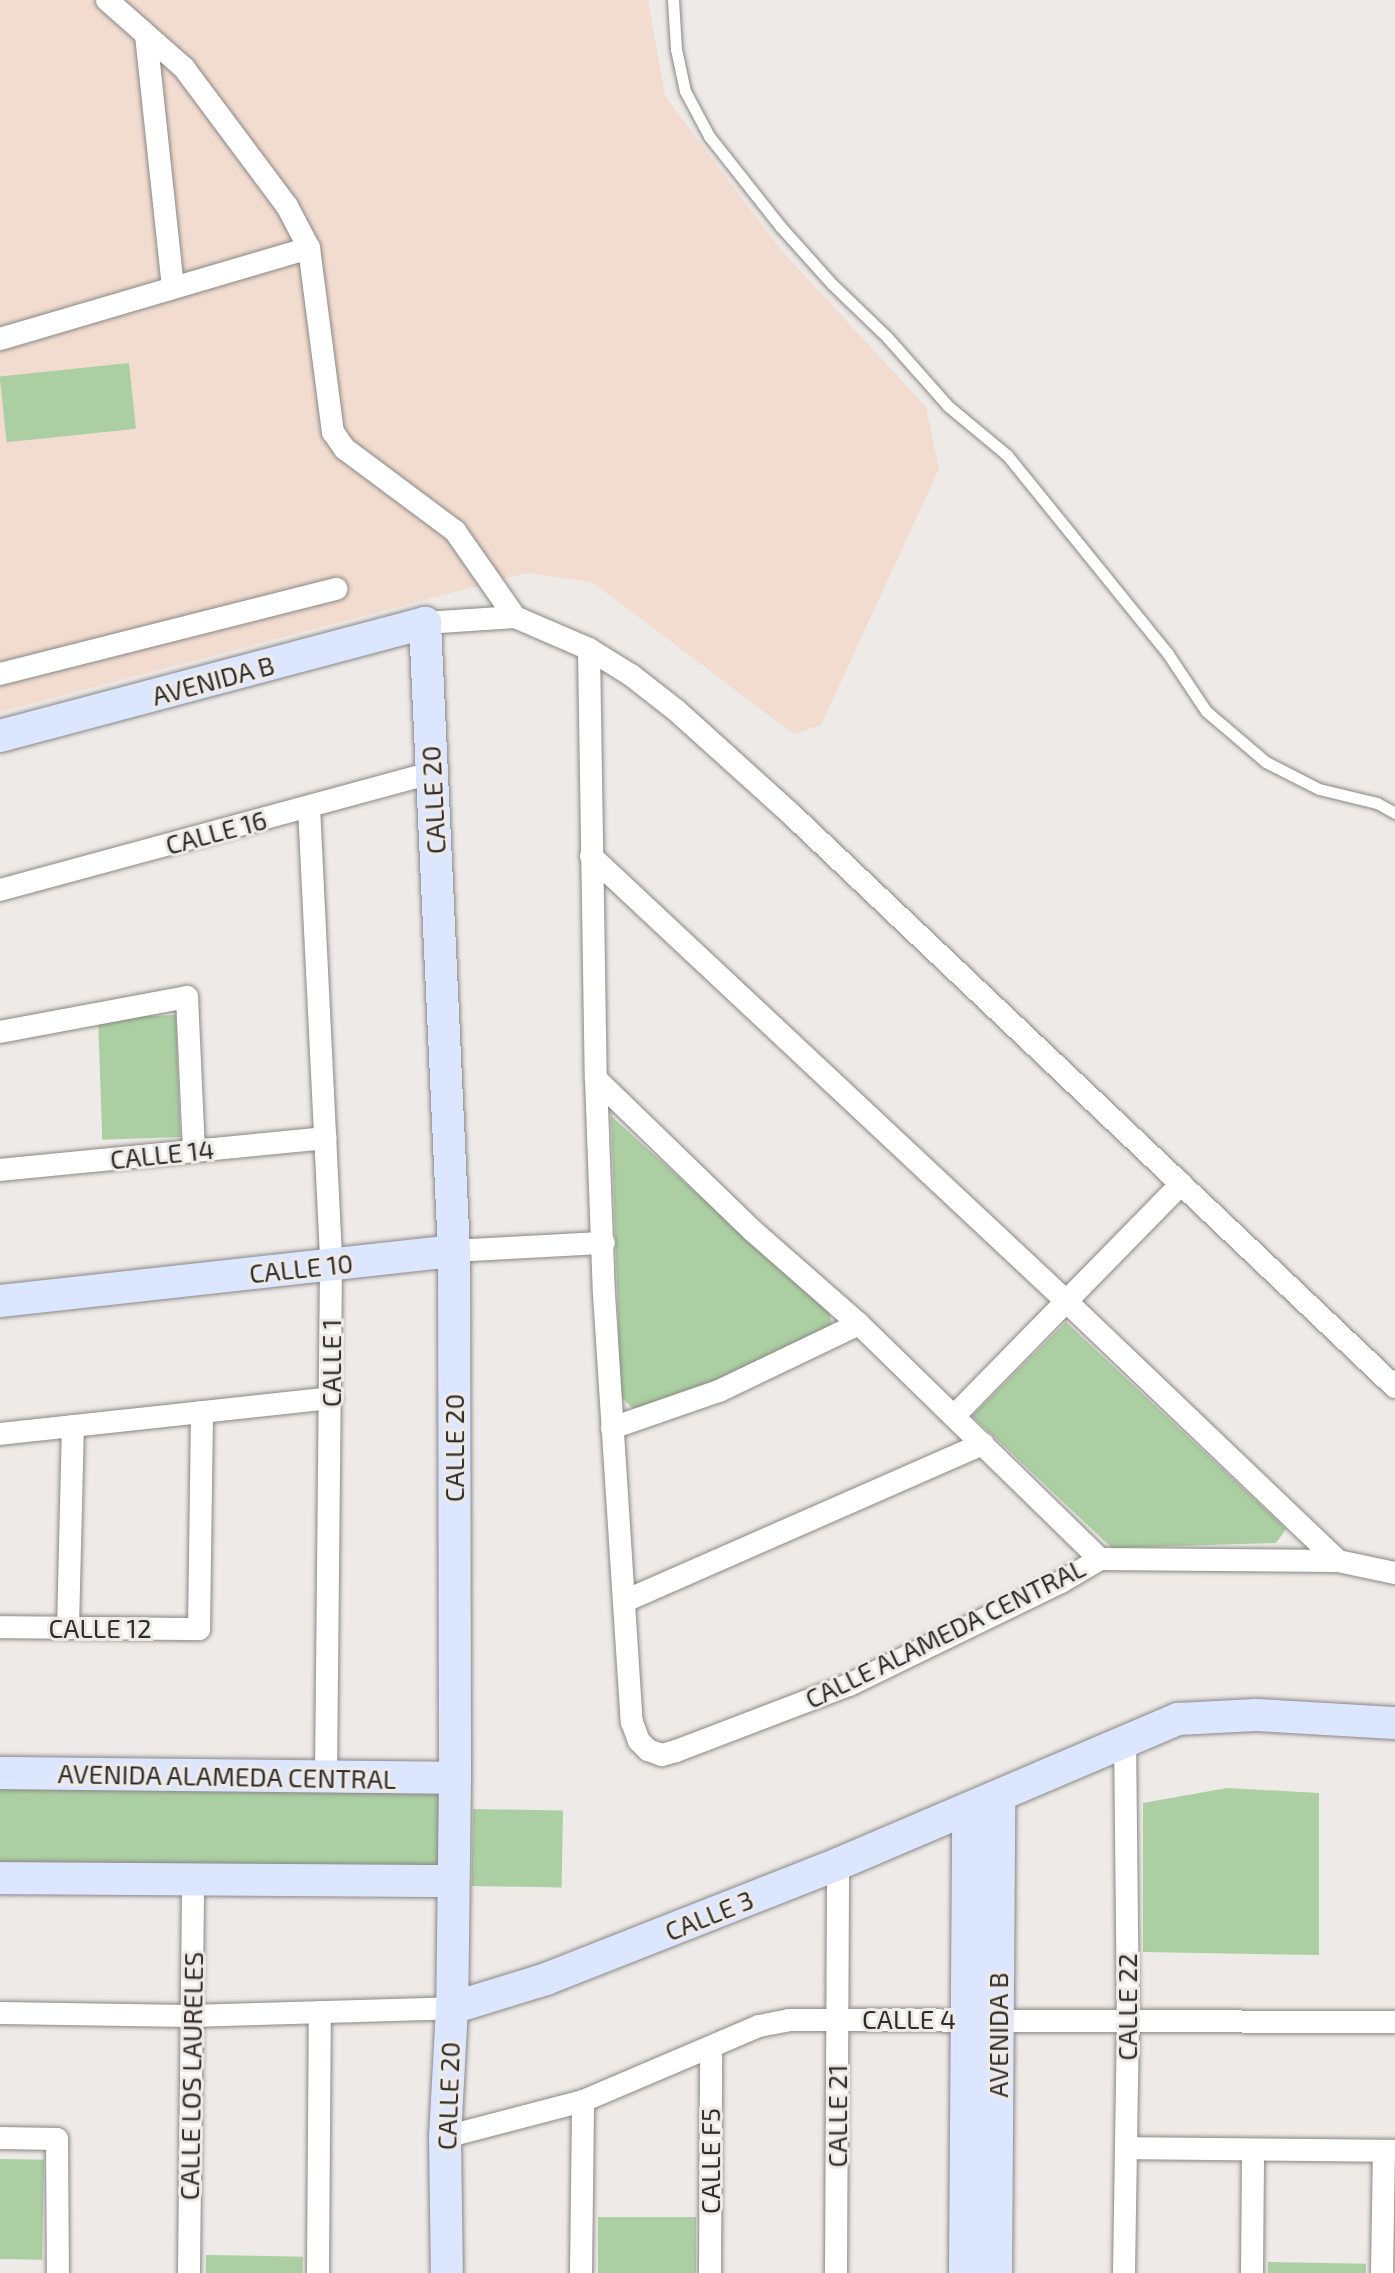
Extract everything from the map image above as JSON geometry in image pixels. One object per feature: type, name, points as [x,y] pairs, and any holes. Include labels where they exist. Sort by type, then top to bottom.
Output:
[{"type":"street","points":[[107,0],[184,68],[287,206],[309,248],[333,432],[345,449],[461,539],[515,617]]},
{"type":"street","points":[[146,35],[173,288]]},
{"type":"street","points":[[0,339],[309,248]]},
{"type":"street","points":[[0,674],[336,589]]},
{"type":"street","points":[[425,623],[515,617],[589,649],[631,675],[700,732],[1395,1387]]},
{"type":"street","name":"AVENIDA B","points":[[0,736],[425,623]]},
{"type":"street","name":"CALLE 20","points":[[425,623],[454,1251],[455,1778],[452,2008],[445,2137],[447,2273]]},
{"type":"street","points":[[589,649],[596,1079],[612,1428],[625,1601],[983,1444]]},
{"type":"street","name":"CALLE 16","points":[[0,890],[431,773]]},
{"type":"street","name":"CALLE 1","points":[[309,807],[331,1265],[326,1776]]},
{"type":"street","points":[[591,856],[1338,1561]]},
{"type":"street","points":[[0,1032],[187,997],[194,1151]]},
{"type":"street","points":[[596,1079],[753,1231],[859,1324],[1100,1559]]},
{"type":"street","name":"CALLE 14","points":[[0,1170],[325,1138]]},
{"type":"street","points":[[954,1416],[1181,1184]]},
{"type":"street","name":"CALLE 10","points":[[0,1301],[454,1251],[604,1243]]},
{"type":"street","points":[[612,1428],[719,1391],[859,1324]]},
{"type":"street","points":[[0,1434],[331,1398]]},
{"type":"street","name":"CALLE 12","points":[[0,1627],[199,1629],[202,1412]]},
{"type":"street","points":[[68,1628],[73,1426]]},
{"type":"street","name":"CALLE ALAMEDA CENTRAL","points":[[625,1601],[632,1722],[639,1741],[648,1750],[662,1755],[849,1685],[1061,1582],[1100,1559],[1338,1561],[1395,1573]]},
{"type":"street","name":"CALLE 3","points":[[0,2013],[190,2016],[452,2008],[546,1979],[838,1864],[1178,1719],[1256,1715],[1395,1723]]},
{"type":"street","name":"CALLE 22","points":[[1124,2273],[1128,2021],[1125,1741]]},
{"type":"street","name":"AVENIDA ALAMEDA CENTRAL","points":[[0,1773],[455,1778]]},
{"type":"street","name":"AVENIDA B","points":[[996,2273],[999,1796]]},
{"type":"street","name":"AVENIDA B","points":[[965,2273],[968,1811]]},
{"type":"street","name":"CALLE 21","points":[[836,2273],[838,1864]]},
{"type":"street","points":[[0,1878],[453,1881]]},
{"type":"street","name":"CALLE LOS LAURELES","points":[[189,2273],[193,1879]]},
{"type":"street","points":[[318,2273],[320,2012]]},
{"type":"street","name":"CALLE 4","points":[[445,2137],[583,2101],[759,2026],[789,2020],[1395,2022]]},
{"type":"street","name":"CALLE F5","points":[[710,2273],[711,2048]]},
{"type":"street","points":[[581,2273],[583,2101]]},
{"type":"street","points":[[0,2138],[57,2139],[58,2273]]},
{"type":"street","points":[[1126,2148],[1389,2151],[1382,2273]]},
{"type":"street","points":[[1252,2273],[1253,2150]]},
{"type":"lane","points":[[673,0],[676,49],[685,91],[709,136],[780,226],[832,284],[887,337],[948,406],[1007,455],[1168,654],[1206,711],[1266,762],[1319,789],[1377,803],[1395,813]]},
{"type":"shaded area","points":[[0,0],[648,0],[665,96],[782,251],[926,407],[939,469],[821,725],[794,734],[592,582],[527,573],[0,712]]},
{"type":"green space","points":[[129,363],[136,429],[7,442],[0,377]]},
{"type":"green space","points":[[176,1015],[180,1137],[102,1140],[98,1018]]},
{"type":"green space","points":[[611,1116],[830,1313],[832,1326],[731,1374],[638,1413],[621,1397]]},
{"type":"green space","points":[[1066,1322],[1286,1529],[1276,1543],[1112,1548],[972,1416]]},
{"type":"green space","points":[[0,1785],[441,1785],[441,1865],[0,1865]]},
{"type":"green space","points":[[1227,1788],[1319,1793],[1319,1955],[1143,1952],[1143,1803]]},
{"type":"green space","points":[[473,1809],[563,1811],[562,1888],[472,1886]]},
{"type":"green space","points":[[0,2159],[44,2160],[42,2260],[0,2259]]},
{"type":"green space","points":[[598,2217],[696,2217],[696,2273],[598,2273]]},
{"type":"green space","points":[[206,2255],[303,2257],[303,2273],[206,2273]]},
{"type":"green space","points":[[1268,2262],[1366,2264],[1366,2273],[1268,2273]]}]
